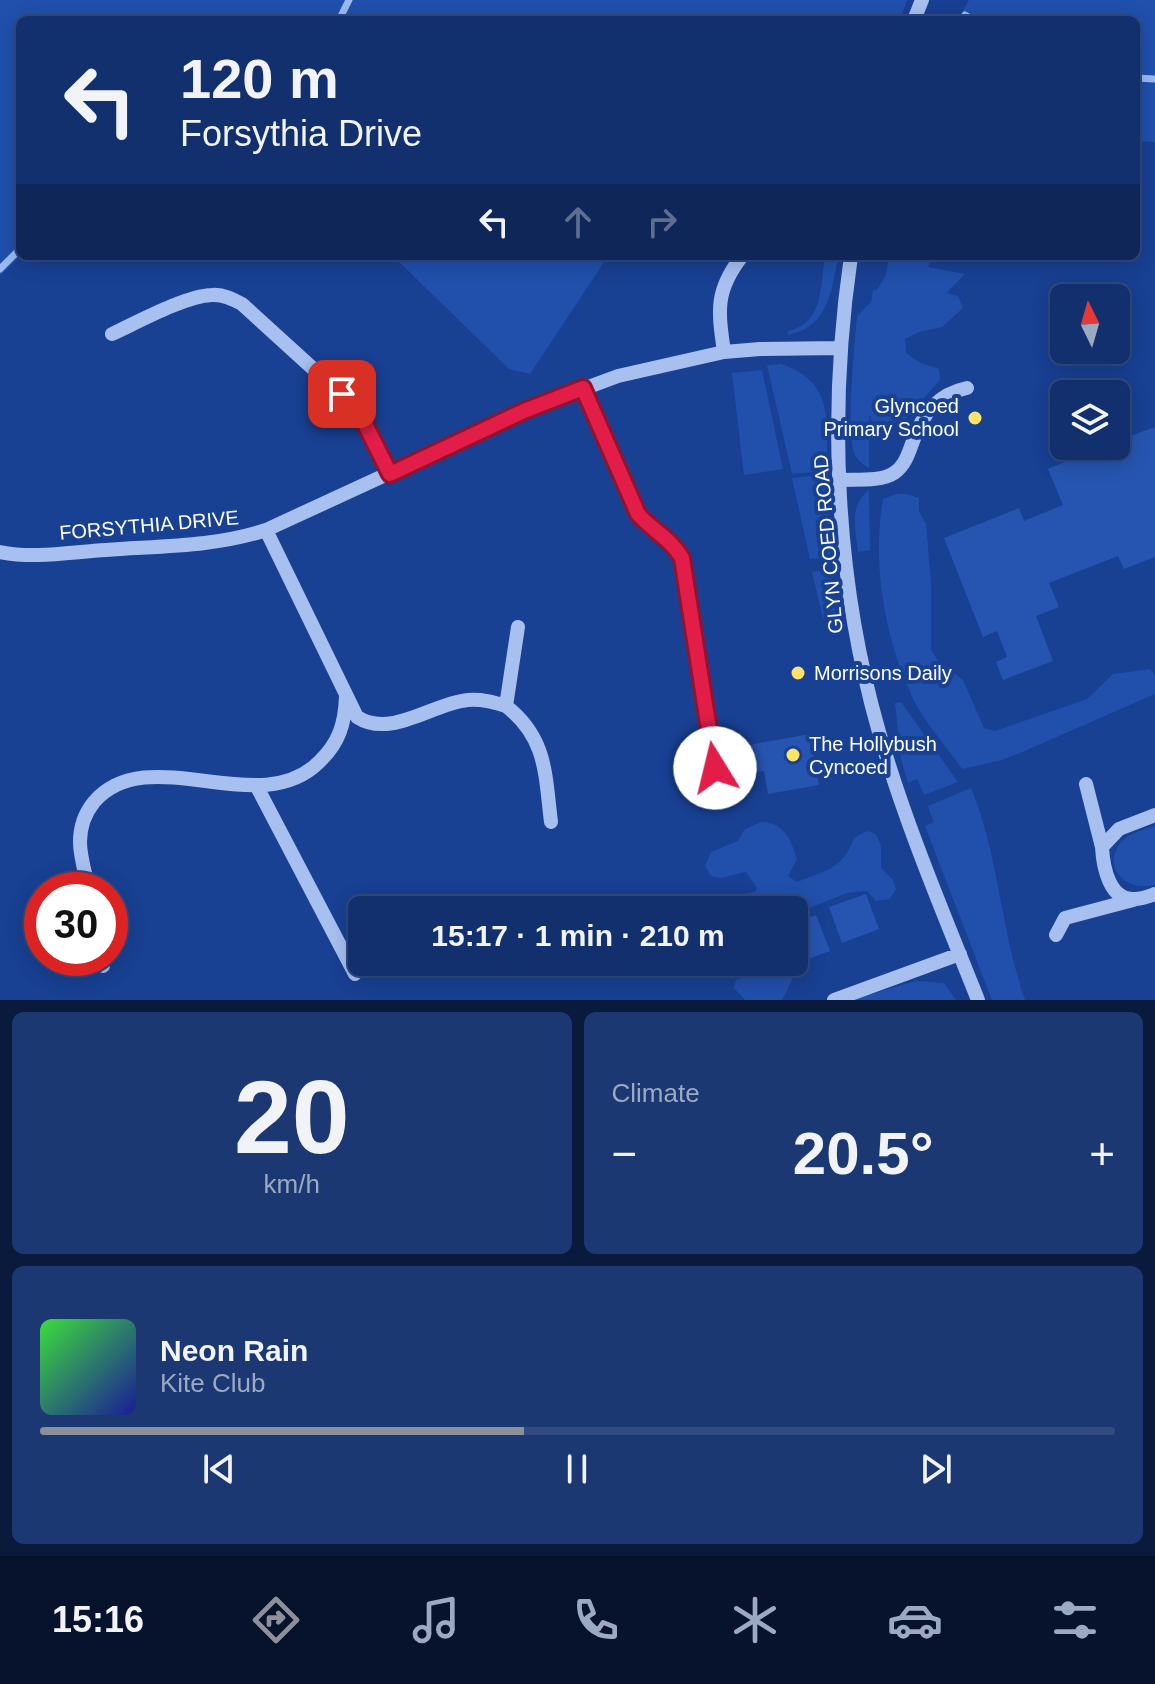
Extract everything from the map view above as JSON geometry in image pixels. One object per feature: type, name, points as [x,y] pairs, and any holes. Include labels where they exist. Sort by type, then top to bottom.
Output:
[{"type":"street","points":[[724,352],[719,301],[723,284],[739,260]]},
{"type":"street","name":"GLYN COED ROAD","points":[[851,260],[841,348],[839,480],[854,625],[867,688],[895,785],[978,1000]]},
{"type":"street","points":[[112,334],[197,298],[215,294],[231,298],[242,304],[353,405],[390,474]]},
{"type":"street","name":"FORSYTHIA DRIVE","points":[[0,552],[15,555],[215,542],[266,530],[524,411],[583,388],[663,364],[724,352],[841,348]]},
{"type":"street","points":[[583,388],[638,514],[676,547],[682,558],[720,797]]},
{"type":"street","points":[[839,480],[874,478],[896,472],[906,459],[917,431],[940,397],[967,388]]},
{"type":"street","points":[[266,530],[357,717],[381,724],[466,700],[486,700],[506,706],[530,730],[539,746],[551,822]]},
{"type":"street","points":[[506,706],[518,627]]},
{"type":"street","points":[[86,872],[80,838],[83,823],[104,792],[118,784],[151,778],[256,785],[297,779],[332,749],[346,718],[346,696]]},
{"type":"street","points":[[1086,784],[1110,884],[1125,898],[1133,900]]},
{"type":"street","points":[[256,785],[348,961]]},
{"type":"street","points":[[1102,847],[1119,829],[1155,815]]},
{"type":"street","points":[[1056,935],[1065,918],[1155,894]]},
{"type":"street","points":[[834,1000],[960,954]]},
{"type":"shaded area","points":[[0,0],[907,0],[901,16],[16,16],[16,260],[0,276]]},
{"type":"shaded area","points":[[969,0],[1155,0],[1155,142],[1140,141],[1140,16],[960,16]]},
{"type":"shaded area","points":[[397,260],[605,260],[530,374],[509,369]]},
{"type":"shaded area","points":[[825,260],[837,260],[830,294],[820,316],[801,331],[788,335],[788,331],[800,327],[814,312],[821,291]]},
{"type":"shaded area","points":[[888,260],[931,260],[928,267],[965,274],[946,293],[958,296],[963,308],[942,327],[905,339],[906,353],[919,362],[939,369],[940,380],[900,425],[884,425],[872,421],[869,415],[869,468],[859,461],[852,445],[857,316],[871,302],[873,290],[877,290],[886,275]]},
{"type":"shaded area","points":[[781,364],[799,372],[819,393],[827,421],[827,471],[792,474],[767,365]]},
{"type":"shaded area","points":[[762,370],[783,469],[744,475],[732,373]]},
{"type":"shaded area","points":[[826,474],[832,557],[810,559],[792,478]]},
{"type":"shaded area","points":[[869,490],[870,550],[858,552],[856,511],[862,496]]},
{"type":"shaded area","points":[[896,494],[919,498],[919,511],[926,524],[931,582],[931,650],[939,662],[963,680],[984,728],[995,731],[1087,699],[1113,674],[1150,669],[1155,675],[1155,694],[1002,760],[962,769],[915,702],[887,622],[880,573],[880,523],[883,499]]},
{"type":"shaded area","points":[[833,569],[836,617],[823,619],[812,572]]},
{"type":"shaded area","points":[[901,702],[958,782],[924,795],[917,779],[908,783],[901,759],[895,703]]},
{"type":"shaded area","points":[[971,788],[988,840],[1010,947],[1025,1000],[992,1000],[925,826],[934,822],[928,806]]},
{"type":"shaded area","points":[[761,822],[781,829],[797,859],[788,876],[797,882],[832,868],[844,857],[854,838],[867,831],[876,834],[881,846],[881,868],[893,880],[896,889],[890,899],[876,901],[867,891],[847,893],[808,908],[808,896],[733,896],[755,892],[757,888],[746,872],[721,878],[711,876],[705,866],[711,852],[738,841],[744,830]]},
{"type":"shaded area","points":[[1155,826],[1155,885],[1135,885],[1126,881],[1115,869],[1116,852],[1128,836]]},
{"type":"shaded area","points":[[748,976],[790,976],[792,980],[782,1000],[745,1000],[734,988],[736,980]]},
{"type":"shaded area","points":[[916,981],[944,983],[956,1000],[851,1000]]},
{"type":"building","points":[[1155,427],[1155,557],[1124,569],[1118,556],[1049,583],[1059,607],[1036,616],[1053,661],[1003,680],[996,662],[1007,657],[997,631],[983,637],[944,538],[1019,508],[1024,521],[1063,505],[1048,469],[1070,460],[1130,460],[1130,436]]},
{"type":"building","points":[[810,734],[819,785],[768,794],[764,771],[742,775],[737,747]]},
{"type":"building","points":[[866,894],[879,929],[842,943],[829,907]]},
{"type":"building","points":[[816,915],[830,951],[808,959],[808,918]]},
{"type":"waterway","points":[[341,16],[349,0]]},
{"type":"waterway","points":[[1140,78],[1155,79]]},
{"type":"waterway","points":[[0,269],[16,253]]},
{"type":"place","name":"Glyncoed Primary School","points":[[975,418]]},
{"type":"place","name":"Morrisons Daily","points":[[798,673]]},
{"type":"place","name":"The Hollybush Cyncoed","points":[[793,755]]},
{"type":"route","points":[[342,394],[363,420],[390,474],[524,411],[583,388],[638,514],[676,547],[682,558],[715,768]]}]
